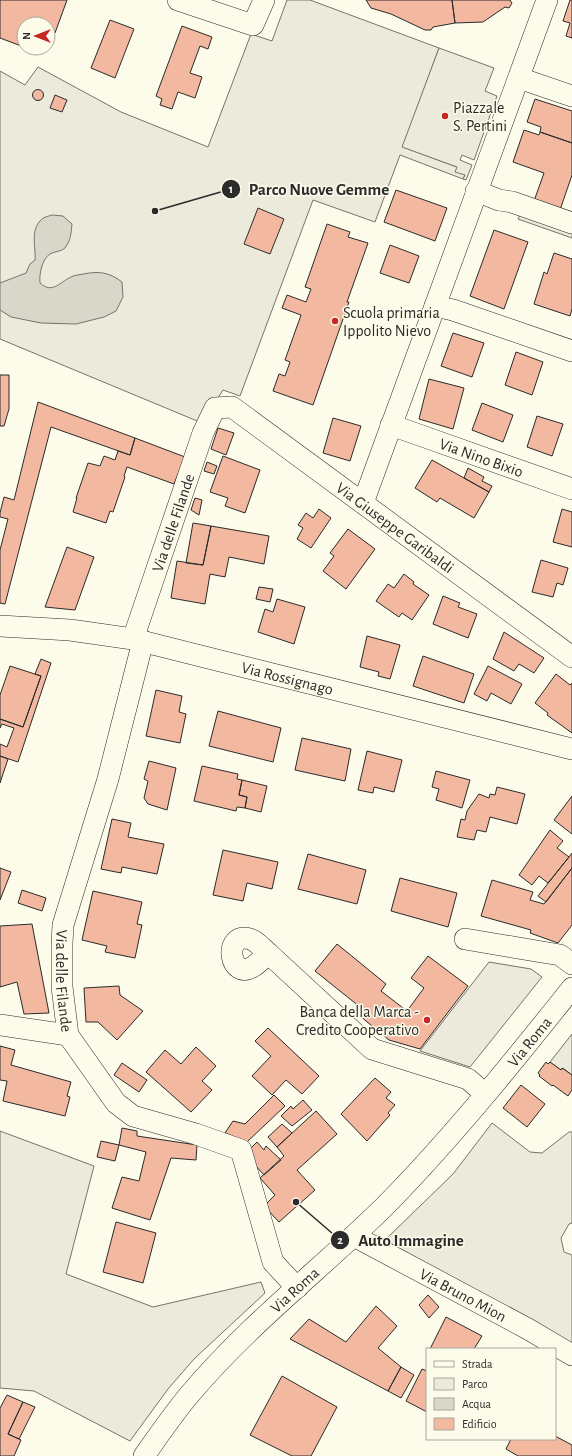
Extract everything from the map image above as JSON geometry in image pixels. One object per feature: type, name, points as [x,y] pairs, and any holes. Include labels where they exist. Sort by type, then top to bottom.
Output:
[{"type":"street","points":[[178,0],[253,25],[264,0]]},
{"type":"street","points":[[363,503],[547,0]]},
{"type":"street","points":[[519,78],[572,96]]},
{"type":"street","points":[[476,192],[499,200],[512,202],[572,223]]},
{"type":"street","points":[[435,306],[452,310],[572,351]]},
{"type":"street","name":"Via Giuseppe Garibaldi","points":[[215,408],[232,407],[572,657]]},
{"type":"street","name":"Via delle Filande","points":[[215,408],[203,433],[177,508],[138,640],[108,779],[63,925],[62,987],[68,1035],[116,1103],[133,1116],[196,1134],[241,1150],[273,1262],[297,1288]]},
{"type":"street","name":"Via Nino Bixio","points":[[391,425],[572,489]]},
{"type":"street","name":"Via Rossignago","points":[[0,626],[70,630],[138,640],[572,749]]},
{"type":"street","points":[[465,939],[560,955],[572,964]]},
{"type":"street","points":[[268,953],[372,1049],[468,1079],[485,1094]]},
{"type":"street","name":"Via Roma","points":[[144,1456],[190,1394],[236,1345],[354,1236],[418,1171],[485,1094],[572,988]]},
{"type":"street","points":[[0,1025],[68,1035]]},
{"type":"street","name":"Via Bruno Mion","points":[[354,1236],[528,1329],[572,1355]]},
{"type":"green space","points":[[287,0],[310,0],[439,48],[403,147],[457,167],[465,175],[463,179],[400,155],[375,222],[313,200],[240,396],[223,390],[202,423],[0,339],[0,71],[25,85],[38,67],[121,112],[208,147],[251,34],[272,41]]},
{"type":"green space","points":[[572,1034],[572,1075],[563,1068],[561,1070],[550,1062]]},
{"type":"green space","points":[[492,1123],[530,1152],[542,1153],[569,1132],[572,1132],[572,1223],[569,1224],[561,1238],[564,1252],[572,1255],[572,1347],[385,1240],[453,1174]]},
{"type":"green space","points":[[0,1131],[94,1166],[66,1274],[153,1307],[261,1282],[265,1293],[194,1359],[168,1389],[130,1441],[34,1391],[0,1388]]},
{"type":"shaded area","name":"Piazzale S. Pertini","points":[[439,48],[494,68],[485,91],[497,96],[474,160],[462,155],[460,160],[472,165],[466,180],[463,179],[465,175],[455,172],[457,167],[402,147]]},
{"type":"shaded area","points":[[521,213],[572,230],[572,238],[518,219]]},
{"type":"shaded area","points":[[489,962],[531,969],[542,977],[470,1067],[420,1051]]},
{"type":"water","points":[[52,215],[63,216],[72,224],[71,233],[65,248],[50,254],[45,259],[40,275],[40,283],[48,288],[52,288],[75,275],[94,273],[108,274],[122,282],[123,297],[116,311],[104,317],[76,324],[41,323],[11,317],[0,310],[0,283],[26,273],[30,264],[35,260],[34,239],[38,224],[43,218]]},
{"type":"building","points":[[0,0],[67,0],[56,30],[56,16],[16,16],[16,44],[0,38]]},
{"type":"building","points":[[366,0],[452,0],[455,23],[433,27],[431,30],[425,30],[391,14],[371,8]]},
{"type":"building","points":[[452,0],[510,0],[512,3],[509,8],[505,7],[483,22],[455,23]]},
{"type":"building","points":[[570,0],[572,0],[572,38],[566,36],[570,23],[563,21]]},
{"type":"building","points":[[110,20],[134,29],[115,78],[91,68]]},
{"type":"building","points":[[182,26],[212,37],[208,49],[200,46],[190,73],[202,77],[195,98],[178,92],[172,109],[160,105],[162,99],[156,96]]},
{"type":"building","points":[[38,89],[42,91],[44,95],[42,99],[38,101],[34,99],[32,95],[34,91]]},
{"type":"building","points":[[55,95],[67,100],[62,112],[50,108]]},
{"type":"building","points":[[535,99],[572,111],[572,143],[540,132],[541,127],[527,122]]},
{"type":"building","points":[[524,130],[539,135],[540,132],[572,143],[572,175],[560,210],[534,201],[544,173],[513,162]]},
{"type":"building","points":[[396,190],[447,208],[435,241],[384,222]]},
{"type":"building","points":[[258,208],[284,219],[270,254],[244,244]]},
{"type":"building","points":[[327,224],[350,232],[348,237],[368,243],[313,405],[273,391],[279,374],[285,376],[290,362],[285,360],[301,315],[282,308],[287,295],[306,302],[311,289],[305,287]]},
{"type":"building","points":[[494,230],[528,242],[504,309],[470,296]]},
{"type":"building","points":[[390,245],[419,256],[409,283],[380,273]]},
{"type":"building","points":[[554,253],[572,259],[572,309],[570,316],[534,304],[544,272],[547,274]]},
{"type":"building","points":[[453,333],[484,343],[472,377],[441,366]]},
{"type":"building","points":[[516,352],[543,362],[532,395],[505,385]]},
{"type":"building","points":[[0,375],[9,375],[9,409],[4,426],[0,426]]},
{"type":"building","points":[[429,379],[464,388],[453,429],[419,419]]},
{"type":"building","points":[[38,402],[135,438],[130,455],[51,427],[5,604],[0,603],[0,550],[8,519],[0,517],[0,513],[4,497],[14,500]]},
{"type":"building","points":[[482,403],[513,415],[503,442],[472,430]]},
{"type":"building","points":[[537,416],[563,424],[552,456],[527,447]]},
{"type":"building","points":[[333,418],[361,426],[350,461],[323,453]]},
{"type":"building","points":[[218,428],[234,433],[226,455],[211,449]]},
{"type":"building","points":[[135,438],[185,457],[174,484],[127,467],[113,512],[110,511],[106,523],[73,512],[76,498],[88,463],[100,466],[104,456],[115,460],[118,451],[130,455]]},
{"type":"building","points":[[223,456],[260,470],[245,513],[225,506],[228,498],[210,492]]},
{"type":"building","points":[[432,460],[489,492],[474,518],[440,498],[437,502],[415,488]]},
{"type":"building","points":[[207,462],[217,466],[214,474],[204,471]]},
{"type":"building","points":[[468,468],[484,477],[482,481],[492,486],[489,492],[464,478]]},
{"type":"building","points":[[195,498],[202,500],[199,515],[191,510]]},
{"type":"building","points":[[319,509],[331,518],[311,548],[297,539],[303,528],[298,525],[306,513],[313,518]]},
{"type":"building","points":[[562,509],[572,512],[572,547],[553,542]]},
{"type":"building","points":[[193,523],[211,526],[203,565],[186,563]]},
{"type":"building","points":[[211,526],[269,536],[264,564],[229,557],[225,577],[210,574],[205,604],[171,598],[177,561],[203,565]]},
{"type":"building","points":[[348,529],[375,549],[346,589],[323,571],[334,556],[330,553]]},
{"type":"building","points":[[67,547],[94,557],[75,610],[45,607]]},
{"type":"building","points":[[541,560],[568,568],[563,585],[557,583],[553,597],[532,592]]},
{"type":"building","points":[[404,574],[414,582],[413,584],[429,595],[412,620],[402,613],[399,617],[376,601],[388,584],[394,588]]},
{"type":"building","points":[[259,587],[273,589],[270,602],[256,599]]},
{"type":"building","points":[[443,596],[460,603],[458,607],[477,614],[468,638],[433,624]]},
{"type":"building","points":[[277,599],[305,607],[294,644],[258,632],[265,609],[273,612]]},
{"type":"building","points":[[504,632],[544,658],[534,673],[519,664],[514,671],[493,659]]},
{"type":"building","points":[[367,636],[400,645],[390,679],[378,676],[379,672],[360,667]]},
{"type":"building","points":[[423,656],[474,674],[464,703],[413,686]]},
{"type":"building","points":[[41,659],[51,663],[18,762],[0,756],[0,744],[7,747],[14,728],[2,724],[0,728],[0,719],[23,727],[41,676],[35,674]]},
{"type":"building","points":[[10,666],[41,676],[23,727],[0,719],[0,695]]},
{"type":"building","points":[[488,666],[522,684],[511,704],[491,693],[487,701],[474,694]]},
{"type":"building","points":[[556,674],[570,685],[572,683],[572,733],[547,715],[548,713],[535,703]]},
{"type":"building","points":[[156,690],[182,696],[179,712],[186,714],[180,743],[146,736]]},
{"type":"building","points":[[218,711],[281,728],[273,762],[209,746]]},
{"type":"building","points":[[302,738],[351,749],[345,781],[295,770]]},
{"type":"building","points":[[367,751],[402,760],[394,792],[374,787],[373,793],[358,790]]},
{"type":"building","points":[[0,756],[8,759],[0,783]]},
{"type":"building","points":[[149,761],[176,768],[167,810],[148,804],[144,798],[148,781],[144,779]]},
{"type":"building","points":[[202,766],[238,774],[237,779],[242,780],[239,795],[247,797],[245,808],[237,807],[236,811],[194,801]]},
{"type":"building","points":[[436,771],[470,780],[462,808],[436,800],[439,789],[432,787]]},
{"type":"building","points":[[242,780],[267,786],[261,812],[245,808],[247,797],[239,795]]},
{"type":"building","points":[[497,787],[525,794],[517,824],[490,817],[486,832],[477,830],[474,840],[457,837],[461,819],[465,820],[467,811],[479,794],[489,798],[490,794],[495,795]]},
{"type":"building","points":[[572,796],[572,834],[554,820]]},
{"type":"building","points":[[112,819],[131,823],[128,837],[164,844],[157,874],[122,867],[121,873],[101,869]]},
{"type":"building","points":[[550,830],[563,841],[557,848],[569,857],[548,883],[539,876],[532,885],[519,875]]},
{"type":"building","points":[[223,850],[278,862],[272,889],[247,883],[243,901],[213,895]]},
{"type":"building","points":[[572,853],[572,868],[546,902],[538,896]]},
{"type":"building","points":[[308,854],[366,870],[357,904],[298,889]]},
{"type":"building","points":[[0,868],[11,872],[0,900]]},
{"type":"building","points":[[572,868],[572,925],[558,943],[530,933],[531,930],[481,916],[492,880],[533,892],[530,900],[544,904]]},
{"type":"building","points":[[400,878],[457,893],[448,927],[391,911]]},
{"type":"building","points":[[22,890],[46,898],[42,911],[18,903]]},
{"type":"building","points":[[93,891],[142,902],[137,924],[142,925],[135,958],[105,952],[107,946],[82,940]]},
{"type":"building","points":[[32,924],[49,1013],[24,1014],[17,982],[0,987],[0,926]]},
{"type":"building","points":[[337,944],[386,984],[381,991],[407,1011],[424,988],[411,978],[428,956],[468,986],[420,1049],[389,1040],[360,1016],[365,1011],[315,971]]},
{"type":"building","points":[[119,986],[120,995],[143,1011],[117,1040],[98,1022],[86,1022],[84,988]]},
{"type":"building","points":[[268,1028],[319,1076],[302,1094],[286,1080],[272,1095],[252,1076],[271,1056],[255,1041]]},
{"type":"building","points":[[0,1046],[15,1050],[11,1065],[71,1082],[67,1096],[70,1097],[65,1116],[3,1101],[7,1081],[0,1080]]},
{"type":"building","points":[[196,1047],[216,1066],[202,1081],[212,1090],[191,1112],[146,1072],[165,1050],[181,1064]]},
{"type":"building","points":[[546,1062],[548,1064],[550,1062],[561,1070],[562,1068],[572,1075],[572,1090],[568,1096],[539,1076],[540,1075],[538,1073]]},
{"type":"building","points":[[122,1063],[147,1080],[139,1092],[114,1075]]},
{"type":"building","points":[[375,1078],[391,1092],[386,1098],[395,1105],[388,1113],[390,1115],[367,1141],[341,1114]]},
{"type":"building","points":[[521,1085],[545,1104],[527,1127],[503,1108]]},
{"type":"building","points":[[274,1095],[285,1106],[247,1142],[225,1133],[233,1121],[245,1124]]},
{"type":"building","points":[[303,1100],[312,1110],[292,1126],[281,1116],[291,1106],[293,1109]]},
{"type":"building","points":[[316,1111],[337,1134],[297,1170],[315,1190],[279,1222],[264,1206],[275,1195],[260,1178],[284,1156],[277,1147]]},
{"type":"building","points":[[282,1124],[292,1133],[277,1147],[268,1137]]},
{"type":"building","points":[[122,1128],[137,1131],[137,1136],[197,1145],[196,1160],[171,1158],[150,1220],[112,1208],[122,1177],[139,1181],[146,1152],[119,1145]]},
{"type":"building","points":[[101,1141],[119,1145],[115,1161],[97,1157]]},
{"type":"building","points":[[257,1142],[264,1150],[266,1146],[281,1160],[264,1175],[245,1154]]},
{"type":"building","points":[[116,1222],[156,1233],[143,1283],[103,1272]]},
{"type":"building","points":[[428,1295],[439,1307],[429,1318],[419,1305]]},
{"type":"building","points":[[376,1306],[397,1326],[378,1348],[401,1367],[388,1391],[290,1339],[309,1319],[346,1342]]},
{"type":"building","points":[[446,1317],[482,1336],[475,1348],[430,1348]]},
{"type":"building","points":[[401,1367],[414,1375],[401,1398],[388,1391]]},
{"type":"building","points":[[422,1369],[426,1371],[426,1411],[406,1401]]},
{"type":"building","points":[[282,1376],[337,1407],[311,1456],[292,1456],[250,1435]]},
{"type":"building","points":[[7,1395],[23,1402],[8,1434],[21,1440],[14,1456],[0,1456],[0,1408]]},
{"type":"building","points":[[23,1402],[35,1407],[19,1439],[8,1434]]},
{"type":"building","points":[[556,1437],[572,1445],[572,1456],[518,1456],[506,1449],[510,1440],[556,1440]]},
{"type":"place","name":"Piazzale S. Pertini","points":[[445,116]]},
{"type":"place","name":"Parco Nuove Gemme","points":[[155,211]]},
{"type":"place","name":"Scuola primaria Ippolito Nievo","points":[[335,321]]},
{"type":"place","name":"Banca della Marca - Credito Cooperativo","points":[[427,1020]]},
{"type":"place","name":"Auto Immagine","points":[[296,1202]]}]
